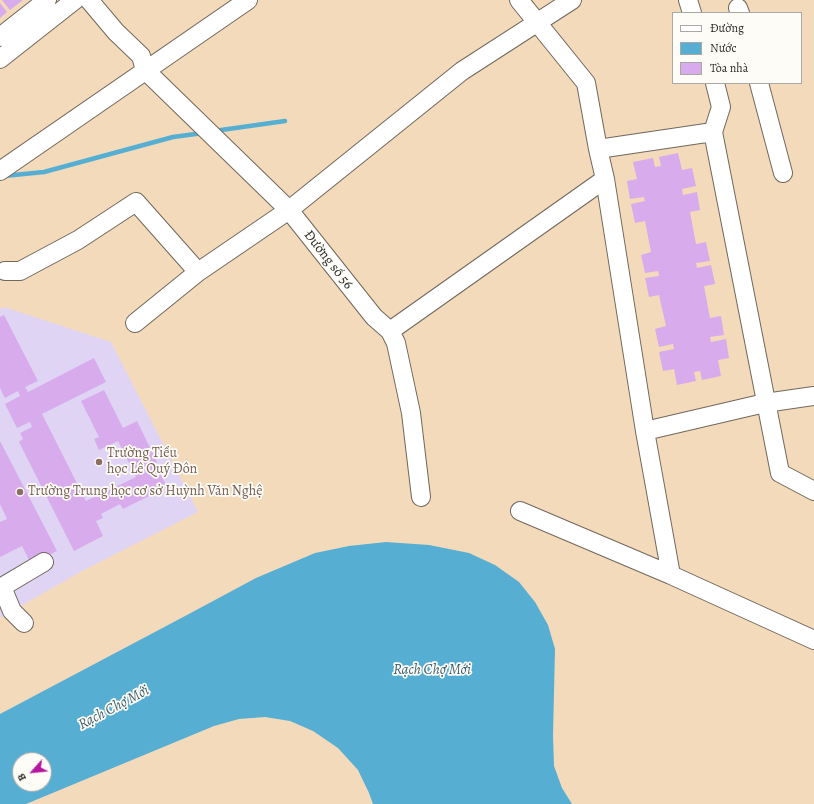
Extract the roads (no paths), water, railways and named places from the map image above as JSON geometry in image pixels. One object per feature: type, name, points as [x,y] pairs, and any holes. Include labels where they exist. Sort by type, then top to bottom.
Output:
[{"type":"street","points":[[0,37],[47,0]]},
{"type":"street","points":[[0,59],[75,0]]},
{"type":"street","points":[[89,0],[116,32],[141,56],[145,70]]},
{"type":"street","points":[[2,169],[248,0]]},
{"type":"street","points":[[519,0],[586,83],[605,179],[645,431],[671,575]]},
{"type":"street","points":[[135,323],[198,272],[289,210],[462,71],[572,0]]},
{"type":"street","points":[[688,0],[692,12]]},
{"type":"street","name":"Đường số 56","points":[[145,70],[289,210],[374,317],[390,331],[396,343],[411,412],[421,496]]},
{"type":"street","points":[[715,84],[721,107],[713,132],[780,473],[814,491]]},
{"type":"street","points":[[759,84],[783,174]]},
{"type":"street","points":[[598,149],[713,132]]},
{"type":"street","points":[[390,331],[605,179]]},
{"type":"street","points":[[5,271],[20,271],[78,240],[136,202],[198,272]]},
{"type":"street","points":[[645,431],[766,403],[814,396]]},
{"type":"street","points":[[520,511],[671,575],[814,640]]},
{"type":"street","points":[[24,624],[12,611],[1,587],[44,562]]},
{"type":"water","name":"Rạch Chợ Mới","points":[[386,542],[429,545],[469,553],[495,565],[519,582],[535,602],[548,625],[555,649],[553,736],[554,766],[562,788],[572,804],[373,804],[358,770],[338,748],[313,731],[290,721],[265,717],[239,719],[214,726],[26,804],[0,804],[0,714],[256,578],[315,553],[349,546]]},
{"type":"waterway","points":[[214,131],[285,121]]},
{"type":"waterway","points":[[4,176],[44,172],[173,137],[203,133]]},
{"type":"place","name":"Trường Tiểu học Lê Quý Đôn","points":[[99,462]]},
{"type":"place","name":"Trường Trung học cơ sở Huỳnh Văn Nghệ","points":[[20,492]]}]
